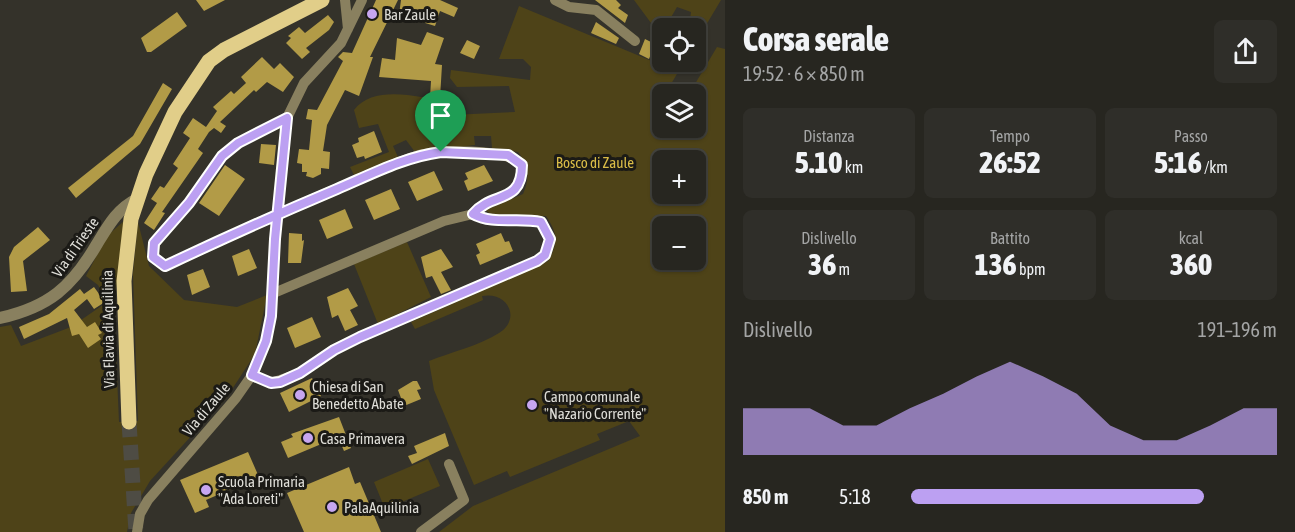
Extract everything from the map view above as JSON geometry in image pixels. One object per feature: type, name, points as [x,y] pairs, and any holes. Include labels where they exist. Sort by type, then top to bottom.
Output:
[{"type":"main road","name":"Via Flavia di Aquilinia","points":[[129,422],[124,280],[137,199],[175,112],[209,61],[224,50],[322,0]]},
{"type":"street","points":[[345,0],[348,29]]},
{"type":"street","name":"Via di Zaule","points":[[137,532],[140,514],[148,500],[236,398],[252,375],[266,341],[274,293],[277,216],[287,118],[304,83],[341,43],[362,0]]},
{"type":"street","points":[[555,0],[568,7],[596,10],[634,41]]},
{"type":"street","points":[[274,293],[444,221],[473,214],[480,206],[513,192],[520,184],[522,165],[508,155],[463,152],[418,155],[165,266],[153,257],[154,243],[189,203],[222,156],[238,143],[287,118]]},
{"type":"street","name":"Via di Trieste","points":[[0,318],[26,313],[49,301],[69,286],[114,217],[137,199]]},
{"type":"street","points":[[252,375],[271,383],[280,382],[300,373],[334,350],[360,337],[537,261],[550,247],[547,229],[541,222],[530,219],[482,219],[473,214]]},
{"type":"street","points":[[421,532],[464,500],[449,464]]},
{"type":"green space","points":[[634,0],[721,0],[706,25],[706,18],[690,18],[691,12],[677,7],[671,18],[652,18],[651,23]]},
{"type":"green space","name":"Bosco di Zaule","points":[[519,6],[652,61],[652,72],[678,72],[671,84],[652,84],[652,138],[706,138],[706,84],[695,84],[702,72],[706,72],[706,65],[717,47],[725,49],[725,532],[439,532],[473,506],[640,436],[629,421],[597,434],[600,440],[510,477],[507,471],[474,485],[434,390],[429,361],[474,345],[499,333],[509,321],[509,308],[499,298],[482,296],[483,300],[415,329],[411,322],[548,261],[554,249],[555,233],[546,216],[491,215],[486,210],[523,194],[527,183],[526,167],[518,152],[492,148],[491,136],[474,136],[475,145],[415,152],[406,140],[393,146],[398,157],[354,175],[350,167],[389,152],[378,124],[359,128],[354,110],[363,102],[373,97],[398,94],[447,102],[451,115],[515,112],[509,86],[457,87],[450,78],[451,70],[530,80],[531,67],[523,59],[499,59]]},
{"type":"green space","points":[[124,221],[114,306],[119,422],[138,421],[133,274],[138,222],[149,266],[184,300],[237,307],[267,295],[255,354],[227,397],[150,481],[131,513],[127,532],[0,532],[0,327],[11,325],[21,346],[71,327],[107,302],[98,285],[86,276],[107,236]]},
{"type":"green space","points":[[407,242],[431,297],[378,324],[354,264]]},
{"type":"green space","points":[[428,459],[440,486],[385,509],[374,482]]},
{"type":"building","points":[[196,0],[225,0],[204,11]]},
{"type":"building","points":[[376,0],[398,0],[370,57],[373,57],[359,96],[345,90],[327,125],[323,151],[330,152],[329,169],[321,168],[321,174],[313,178],[306,176],[307,172],[302,172],[302,164],[297,163],[299,149],[309,150],[312,120],[306,119],[308,109],[317,110],[343,61],[338,57],[343,52],[352,53]]},
{"type":"building","points":[[401,0],[440,0],[458,8],[454,17],[440,11],[435,26],[399,15]]},
{"type":"building","points":[[595,0],[616,0],[621,5],[618,8],[628,15],[625,23]]},
{"type":"building","points":[[177,12],[187,26],[151,52],[147,52],[141,38]]},
{"type":"building","points":[[328,15],[334,22],[329,30],[306,48],[310,52],[302,59],[286,43],[291,38],[288,36],[299,27],[305,33]]},
{"type":"building","points":[[596,22],[619,38],[616,44],[591,33]]},
{"type":"building","points":[[427,32],[444,38],[435,64],[442,65],[440,98],[430,98],[431,81],[379,77],[382,58],[395,60],[397,38],[421,45]]},
{"type":"building","points":[[645,39],[652,42],[649,59],[639,54]]},
{"type":"building","points":[[467,40],[480,46],[474,59],[460,53]]},
{"type":"building","points":[[262,57],[274,69],[280,63],[294,77],[283,92],[267,82],[256,92],[254,90],[220,122],[226,126],[221,133],[214,128],[209,132],[198,149],[203,153],[162,212],[165,213],[154,230],[144,223],[157,203],[151,199],[160,186],[164,188],[178,168],[173,164],[190,138],[183,133],[193,118],[206,127],[217,111],[213,107],[231,91],[234,94],[246,83],[241,77]]},
{"type":"building","points":[[163,83],[172,89],[140,144],[76,198],[68,188],[133,136]]},
{"type":"building","points":[[374,131],[382,152],[365,159],[364,156],[357,158],[352,145],[359,142],[358,138]]},
{"type":"building","points":[[261,144],[276,145],[274,165],[259,163]]},
{"type":"building","points":[[225,165],[245,179],[219,216],[199,203]]},
{"type":"building","points":[[484,165],[493,181],[468,191],[464,181],[468,179],[465,173]]},
{"type":"building","points":[[434,171],[443,190],[417,201],[408,182]]},
{"type":"building","points":[[391,189],[400,209],[374,220],[365,200]]},
{"type":"building","points":[[345,209],[353,228],[327,239],[319,220]]},
{"type":"building","points":[[38,227],[50,240],[23,261],[27,291],[11,292],[9,257],[14,247]]},
{"type":"building","points":[[289,233],[302,234],[302,241],[304,240],[301,263],[288,263]]},
{"type":"building","points":[[501,233],[505,242],[509,241],[513,251],[480,265],[476,255],[480,253],[476,244]]},
{"type":"building","points":[[249,249],[257,268],[238,276],[232,256]]},
{"type":"building","points":[[441,249],[453,267],[441,272],[451,290],[441,294],[432,276],[426,278],[421,257]]},
{"type":"building","points":[[203,269],[210,287],[192,295],[187,275]]},
{"type":"building","points":[[94,287],[105,302],[94,309],[87,299],[74,310],[87,327],[95,322],[102,333],[98,335],[101,339],[88,348],[79,334],[72,336],[67,318],[24,339],[19,327],[49,314],[80,289],[84,294]]},
{"type":"building","points":[[348,288],[358,306],[350,310],[358,325],[345,331],[338,315],[332,318],[327,297]]},
{"type":"building","points":[[312,317],[321,337],[295,348],[287,328]]},
{"type":"building","name":"Chiesa di San Benedetto Abate","points":[[312,378],[321,396],[289,412],[280,393]]},
{"type":"building","points":[[417,381],[421,389],[417,390],[421,399],[404,406],[398,390]]},
{"type":"building","points":[[339,417],[351,448],[344,451],[338,437],[288,458],[281,442],[293,437],[291,434]]},
{"type":"building","points":[[445,433],[449,446],[412,464],[408,456],[417,453],[414,446]]},
{"type":"building","name":"Scuola Primaria \"Ada Loreti\"","points":[[248,452],[259,477],[206,500],[209,507],[195,513],[180,480]]},
{"type":"building","name":"PalaAquilinia","points":[[349,467],[355,484],[360,482],[381,532],[304,532],[287,493]]},
{"type":"tunnel","points":[[129,422],[136,532]]},
{"type":"place","name":"Bar Zaule","points":[[372,14]]},
{"type":"place","name":"Chiesa di San Benedetto Abate","points":[[300,395]]},
{"type":"place","name":"Campo comunale \"Nazario Corrente\"","points":[[532,405]]},
{"type":"place","name":"Casa Primavera","points":[[308,438]]},
{"type":"place","name":"Scuola Primaria \"Ada Loreti\"","points":[[206,490]]},
{"type":"place","name":"PalaAquilinia","points":[[332,507]]},
{"type":"route","points":[[441,152],[418,155],[394,164],[304,202],[277,216],[165,266],[153,257],[154,243],[189,203],[222,156],[238,143],[287,118],[277,216],[275,239],[274,293],[271,316],[266,341],[252,375],[271,383],[280,382],[300,373],[334,350],[360,337],[537,261],[545,255],[550,247],[550,239],[547,229],[541,222],[530,219],[482,219],[473,214],[480,206],[513,192],[520,184],[522,165],[517,160],[508,155],[441,152]]}]
